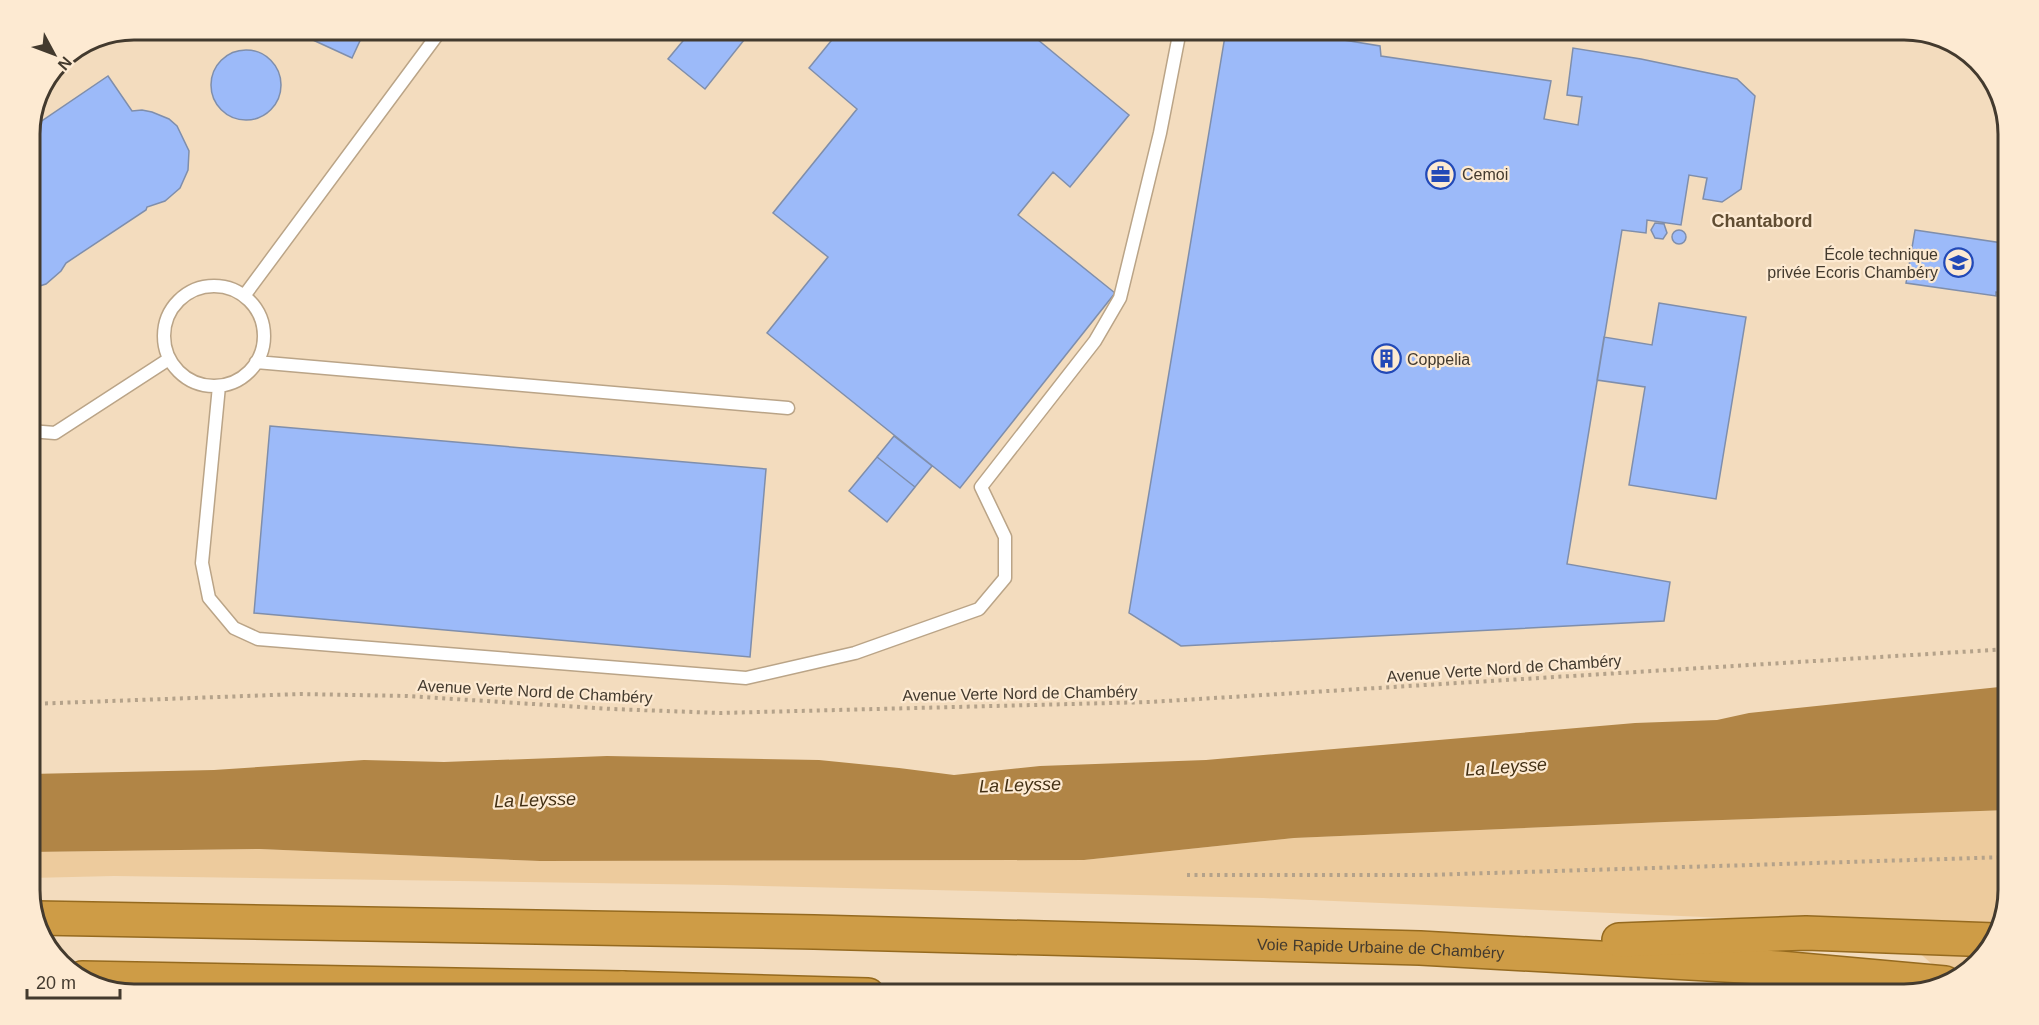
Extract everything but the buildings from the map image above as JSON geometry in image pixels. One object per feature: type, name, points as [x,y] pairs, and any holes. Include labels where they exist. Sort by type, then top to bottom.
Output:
[{"type":"highway","name":"Voie Rapide Urbaine de Chambéry","points":[[45,918],[814,932],[1420,948],[1779,968],[1927,981]]},
{"type":"highway","points":[[1420,948],[1806,933],[1985,940]]},
{"type":"highway","points":[[103,978],[362,985]]},
{"type":"lane","points":[[244,296],[434,40]]},
{"type":"lane","points":[[219,386],[202,564],[209,598],[234,628],[258,639],[746,678],[855,653],[979,609],[1005,578],[1005,537],[981,487],[1095,341],[1120,298],[1160,134],[1178,40]]},
{"type":"lane","points":[[213,286],[229,289],[244,296],[254,307],[262,327],[262,348],[247,374],[234,382],[219,386],[204,385],[190,380],[178,371],[169,359],[164,342],[165,326],[171,310],[182,297],[197,289],[213,286]]},
{"type":"lane","points":[[41,432],[55,433],[169,359]]},
{"type":"lane","points":[[256,362],[788,408]]},
{"type":"path","name":"Avenue Verte Nord de Chambéry","points":[[41,704],[300,694],[407,696],[612,709],[720,713],[1150,702],[1998,650]]},
{"type":"path","points":[[1187,875],[1426,875],[1998,857]]},
{"type":"shaded area","points":[[1998,810],[1998,902],[1995,915],[1983,943],[1962,965],[1944,975],[1888,925],[1263,898],[724,885],[114,876],[41,878],[41,852],[260,849],[540,861],[1084,860],[1294,838]]},
{"type":"water","name":"La Leysse","points":[[1998,687],[1998,810],[1294,838],[1084,860],[540,861],[260,849],[41,852],[41,774],[214,770],[364,760],[444,762],[607,756],[819,760],[954,775],[1040,766],[1206,760],[1635,723],[1717,720],[1749,713]]},
{"type":"place","name":"Cemoi","points":[[1441,174]]},
{"type":"place","name":"École technique privée Ecoris Chambéry","points":[[1959,263]]},
{"type":"place","name":"Coppelia","points":[[1386,359]]},
{"type":"district","name":"Chantabord","points":[[1762,221]]}]
